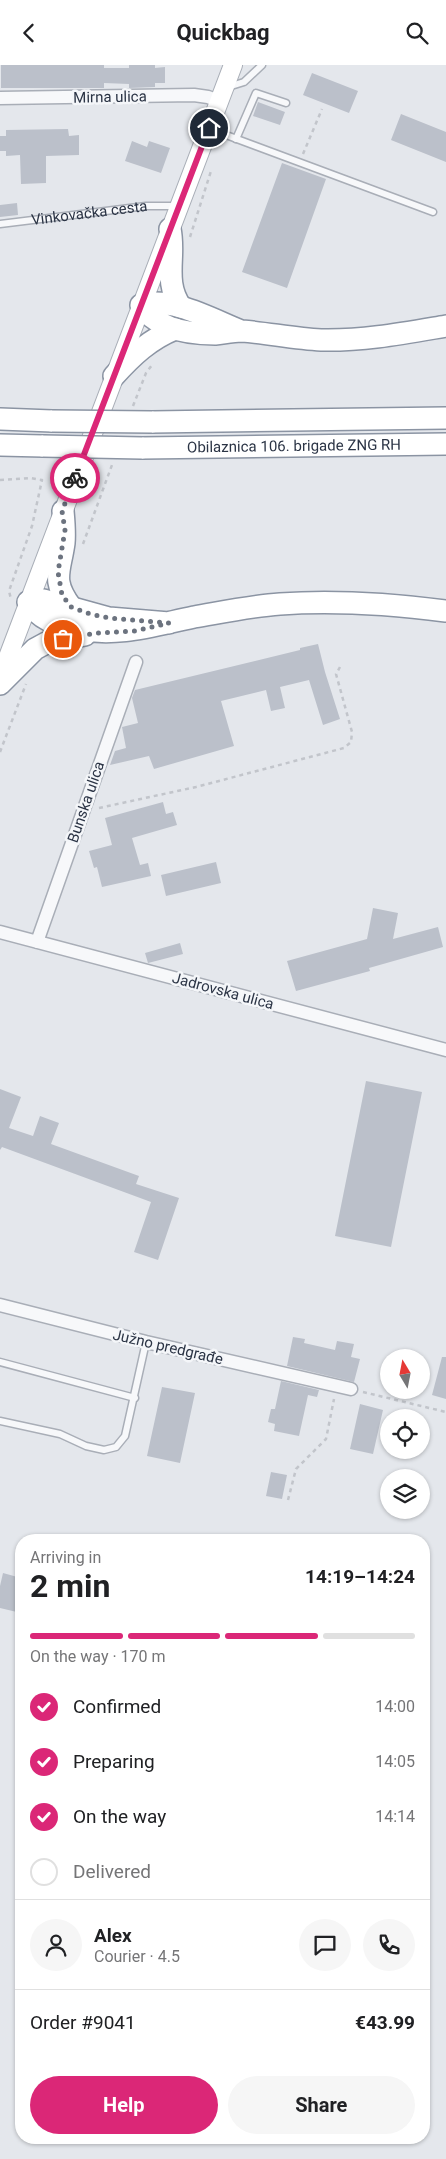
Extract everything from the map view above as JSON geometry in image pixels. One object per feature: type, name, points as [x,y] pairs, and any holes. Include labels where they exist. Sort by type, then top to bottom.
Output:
[{"type":"highway","points":[[170,229],[173,242],[169,274],[170,282],[175,299],[181,307]]},
{"type":"highway","points":[[241,331],[181,307],[149,302],[141,305],[153,319],[162,325],[175,329],[215,333],[241,331],[294,338],[359,339],[446,325]]},
{"type":"highway","points":[[114,376],[143,347],[156,337],[175,329]]},
{"type":"highway","name":"Obilaznica 106. brigade ZNG RH","points":[[0,419],[152,422],[446,418]]},
{"type":"highway","name":"Obilaznica 106. brigade ZNG RH","points":[[0,445],[142,448],[446,444]]},
{"type":"highway","points":[[62,511],[65,530],[58,572],[62,595],[71,607]]},
{"type":"highway","points":[[22,601],[44,600],[109,618],[169,623]]},
{"type":"highway","points":[[22,601],[39,616],[49,621],[65,627],[97,633]]},
{"type":"highway","points":[[0,685],[35,649],[48,642],[97,633],[134,631],[228,611],[278,604],[320,602],[359,602],[446,611]]},
{"type":"main road","points":[[0,678],[22,601],[62,511],[233,65]]},
{"type":"street","name":"Mirna ulica","points":[[0,98],[194,95],[208,97],[222,94]]},
{"type":"street","name":"Bunska ulica","points":[[37,942],[82,810],[136,662]]},
{"type":"street","name":"Jadrovska ulica","points":[[0,932],[446,1050]]},
{"type":"street","name":"Južno predgrađe","points":[[0,1305],[146,1343],[351,1389]]},
{"type":"lane","points":[[222,94],[244,82],[262,65]]},
{"type":"lane","points":[[236,139],[256,93],[286,103]]},
{"type":"lane","points":[[209,128],[433,212]]},
{"type":"lane","name":"Vinkovačka cesta","points":[[0,224],[146,206],[178,206]]},
{"type":"lane","points":[[0,1421],[60,1434],[86,1446],[104,1450],[116,1447],[125,1436],[146,1343]]},
{"type":"lane","points":[[0,1362],[135,1398]]},
{"type":"path","points":[[300,162],[322,109]]},
{"type":"path","points":[[0,479],[30,478],[42,480],[27,539],[9,591],[11,599],[22,601]]},
{"type":"path","points":[[27,539],[32,540]]},
{"type":"path","points":[[82,810],[196,787],[344,748],[351,742],[352,732],[336,674],[340,667]]},
{"type":"path","points":[[288,1501],[296,1469],[326,1439],[337,1386]]},
{"type":"path","points":[[351,1389],[446,1412]]},
{"type":"building","points":[[1,65],[104,65],[104,68],[129,68],[129,65],[155,65],[155,68],[165,67],[165,83],[155,83],[155,87],[129,88],[129,84],[104,83],[104,88],[1,88]]},
{"type":"building","points":[[312,73],[358,91],[349,113],[303,95]]},
{"type":"building","points":[[258,102],[285,112],[280,125],[253,116]]},
{"type":"building","points":[[401,114],[446,132],[446,162],[391,140]]},
{"type":"building","points":[[68,129],[69,136],[79,135],[79,155],[46,156],[46,183],[21,184],[20,155],[6,156],[6,151],[0,151],[0,136],[6,136],[6,130]]},
{"type":"building","points":[[132,141],[147,147],[149,141],[170,148],[161,173],[125,161]]},
{"type":"building","points":[[282,163],[326,179],[287,288],[242,272]]},
{"type":"building","points":[[17,203],[18,215],[0,217],[0,205]]},
{"type":"building","points":[[318,644],[340,719],[323,725],[309,680],[280,687],[285,708],[271,711],[266,690],[221,701],[234,746],[154,769],[149,756],[110,765],[115,751],[126,748],[122,727],[138,723],[132,698],[135,690]]},
{"type":"building","points":[[163,802],[166,814],[173,812],[177,825],[132,838],[140,865],[148,863],[151,876],[102,887],[97,867],[94,868],[89,851],[112,845],[105,818]]},
{"type":"building","points":[[216,862],[221,883],[166,896],[161,875]]},
{"type":"building","points":[[373,908],[398,913],[393,939],[438,927],[443,947],[369,968],[370,971],[296,991],[287,961],[367,939]]},
{"type":"building","points":[[180,943],[183,954],[148,963],[145,953]]},
{"type":"building","points":[[366,1081],[422,1092],[391,1247],[335,1236]]},
{"type":"building","points":[[0,1089],[21,1097],[9,1128],[33,1136],[40,1116],[59,1123],[51,1144],[139,1176],[136,1184],[179,1198],[158,1260],[134,1252],[151,1202],[2,1147],[0,1150]]},
{"type":"building","points":[[293,1337],[305,1339],[304,1343],[335,1350],[337,1341],[354,1344],[351,1357],[360,1359],[354,1382],[287,1366]]},
{"type":"building","points":[[442,1357],[446,1357],[446,1399],[432,1395]]},
{"type":"building","points":[[281,1381],[319,1390],[317,1397],[308,1395],[299,1436],[274,1431],[275,1424],[268,1422],[271,1409],[275,1409]]},
{"type":"building","points":[[162,1387],[195,1393],[180,1463],[147,1456]]},
{"type":"building","points":[[360,1404],[380,1409],[380,1423],[373,1454],[350,1449]]},
{"type":"building","points":[[271,1472],[287,1475],[282,1499],[266,1496]]},
{"type":"building","points":[[3,1573],[15,1576],[15,1612],[0,1608],[0,1586]]},
{"type":"way so far","points":[[63,639],[97,633],[134,631],[169,623],[109,618],[90,614],[71,607],[62,595],[58,572],[65,530],[62,511],[75,478]]},
{"type":"route","points":[[75,478],[209,128]]}]
